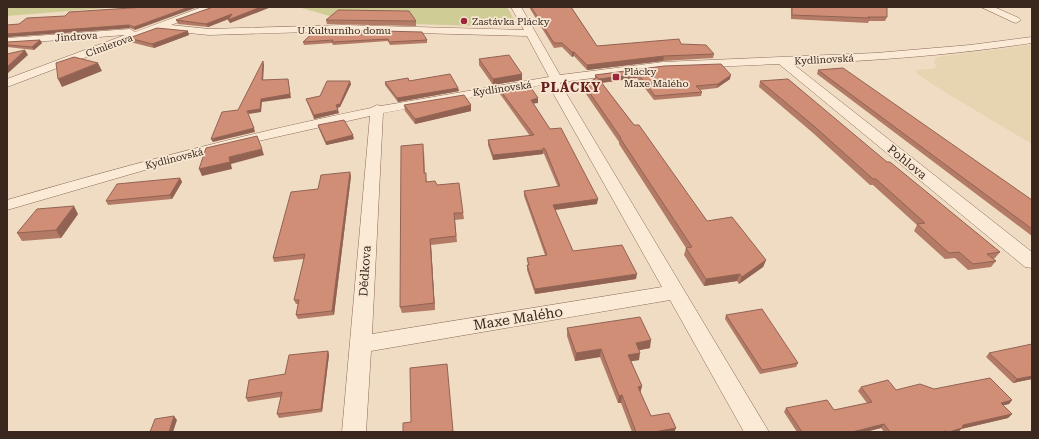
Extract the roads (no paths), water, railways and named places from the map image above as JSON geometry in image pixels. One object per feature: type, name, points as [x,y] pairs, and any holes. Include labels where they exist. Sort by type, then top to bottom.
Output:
[{"type":"street","name":"Cimlerova","points":[[7,83],[211,7]]},
{"type":"street","points":[[516,7],[555,80],[757,432]]},
{"type":"street","points":[[986,7],[1016,20]]},
{"type":"street","name":"U Kulturního domu","points":[[157,27],[209,32],[342,28],[531,33]]},
{"type":"street","name":"Jindrova","points":[[7,41],[124,32],[144,32]]},
{"type":"street","name":"Kydlinovská","points":[[7,205],[139,167],[260,136],[378,109],[441,97],[667,65],[876,57],[991,46],[1032,40]]},
{"type":"street","name":"Pohlova","points":[[782,61],[1032,262]]},
{"type":"street","name":"Dědkova","points":[[354,432],[378,109]]},
{"type":"street","name":"Maxe Malého","points":[[360,344],[676,292]]},
{"type":"place","name":"Zastávka Plácky","points":[[464,21]]},
{"type":"place","name":"Plácky Maxe Malého","points":[[616,77]]},
{"type":"district","name":"PLÁCKY","points":[[571,87]]}]
